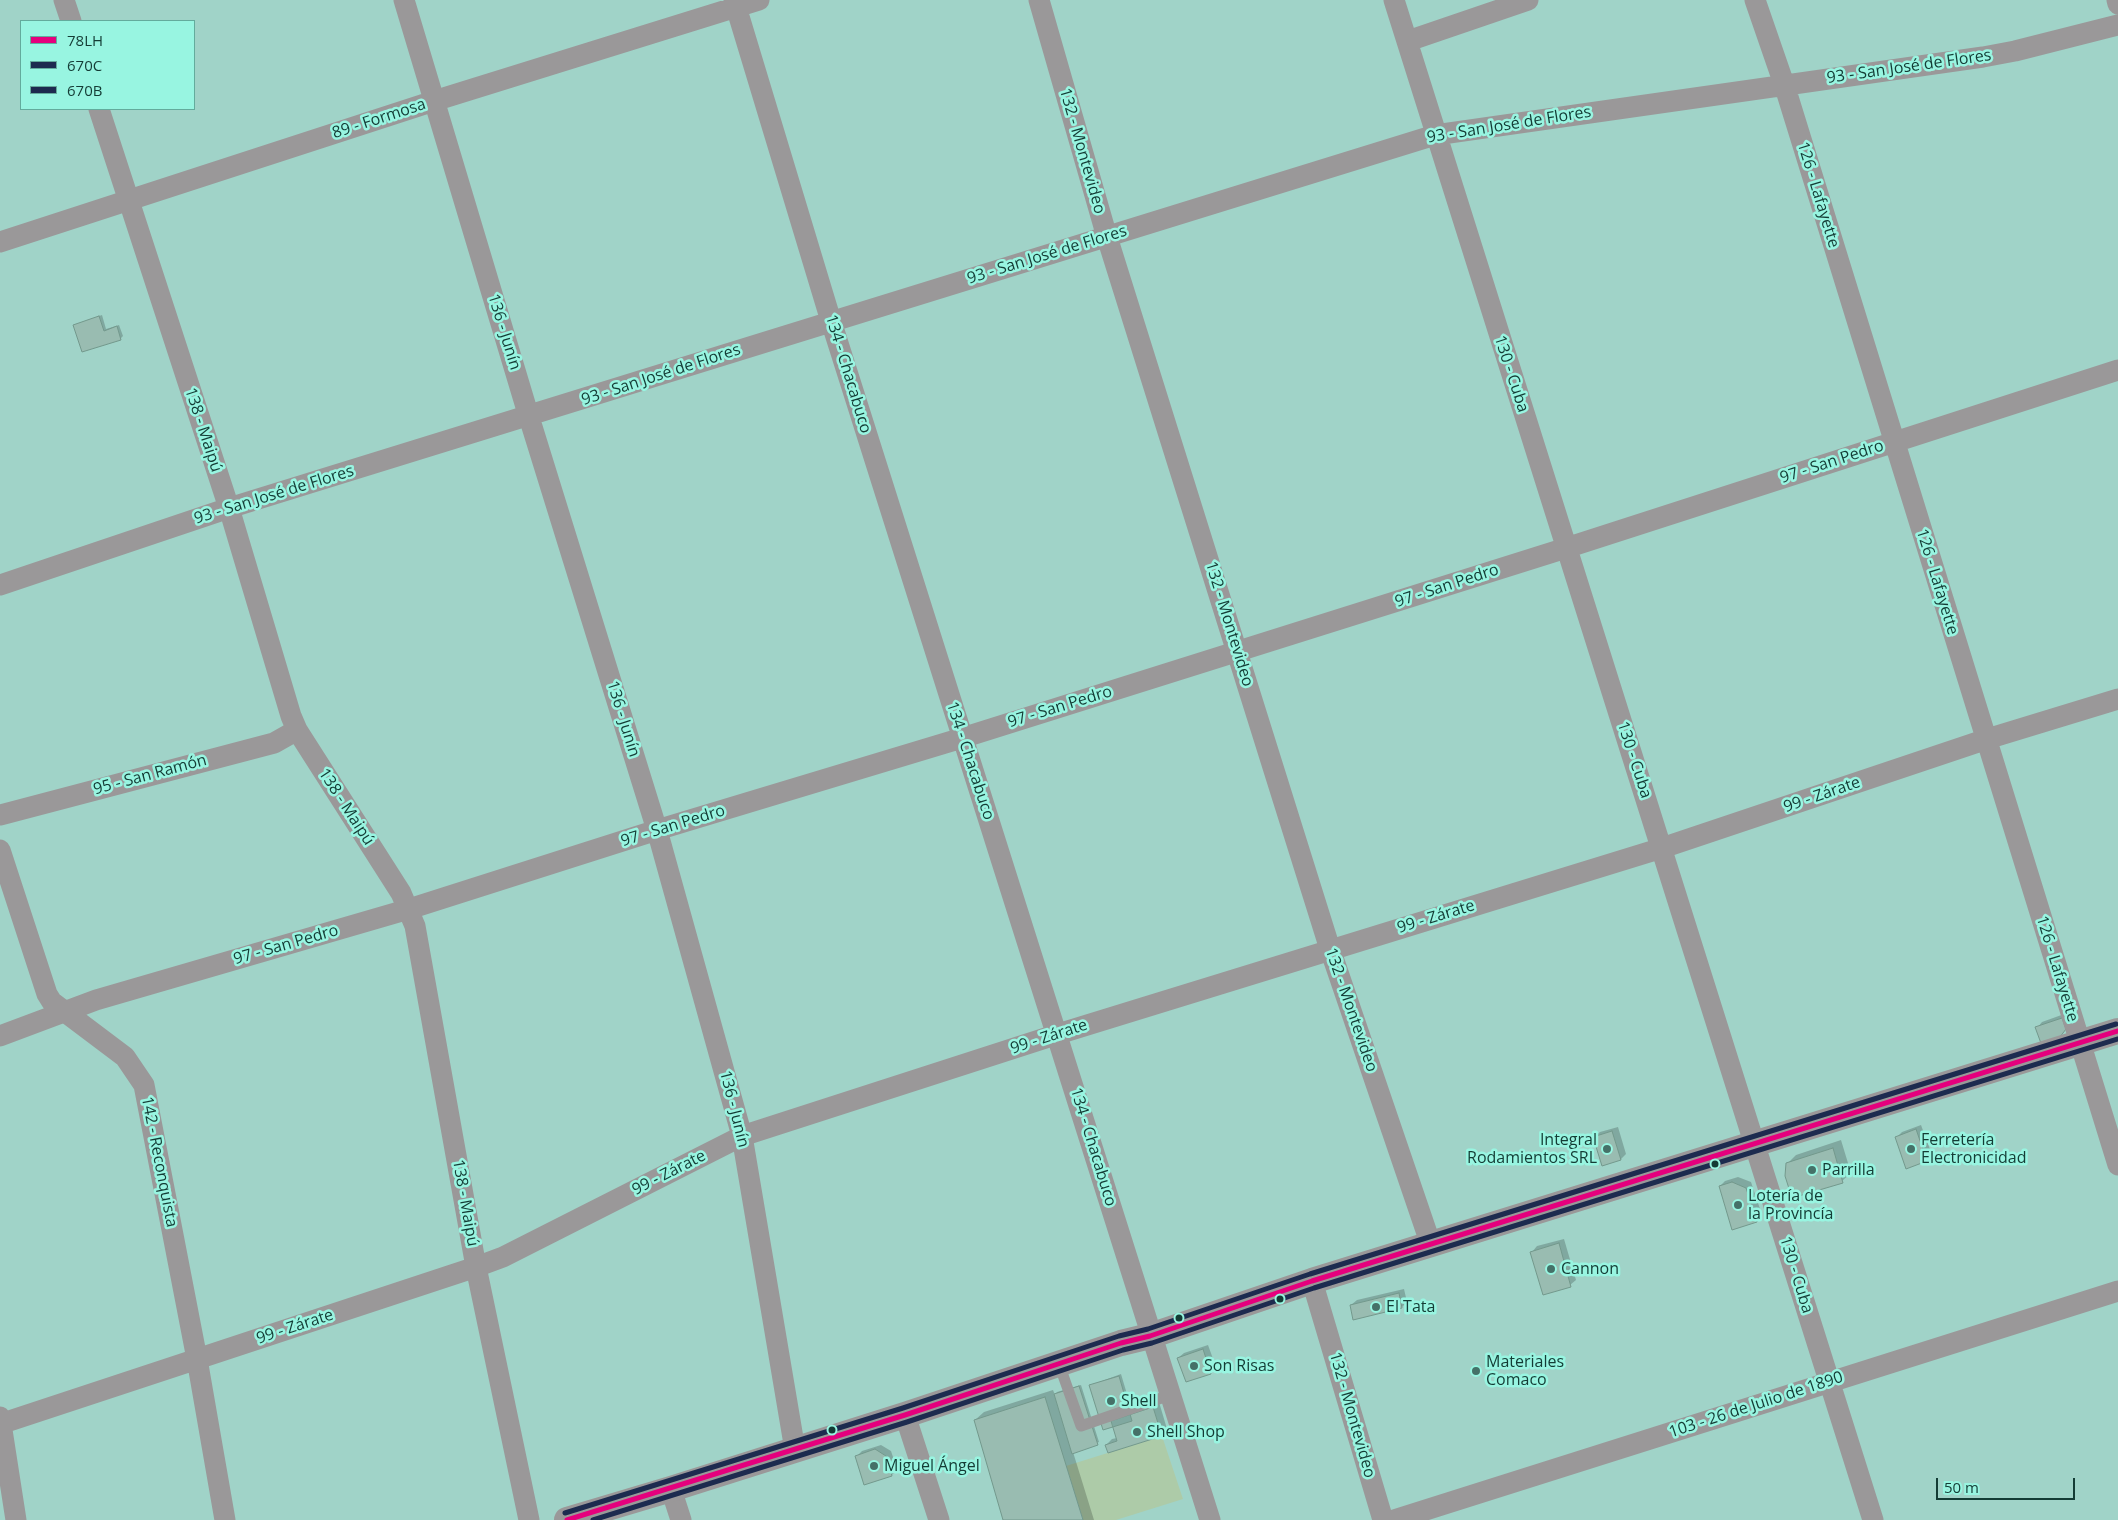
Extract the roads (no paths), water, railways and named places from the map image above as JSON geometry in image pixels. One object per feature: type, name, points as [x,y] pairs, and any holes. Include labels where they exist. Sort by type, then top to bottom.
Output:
[{"type":"street","points":[[64,0],[71,20]]},
{"type":"street","name":"136 - Junín","points":[[404,0],[657,830],[742,1136],[795,1450]]},
{"type":"street","name":"89 - Formosa","points":[[0,242],[735,4],[759,0]]},
{"type":"street","name":"132 - Montevideo","points":[[1039,0],[1107,237],[1330,949],[1431,1245]]},
{"type":"street","name":"130 - Cuba","points":[[1394,0],[1873,1520]]},
{"type":"street","points":[[1408,41],[1528,0]]},
{"type":"street","name":"126 - Lafayette","points":[[1756,0],[1784,84],[1893,442],[1987,739],[2118,1165]]},
{"type":"street","points":[[2117,0],[2118,4]]},
{"type":"street","name":"134 - Chacabuco","points":[[735,4],[831,321],[962,738],[1058,1034],[1150,1336],[1210,1520]]},
{"type":"street","name":"93 - San José de Flores","points":[[0,585],[229,508],[530,417],[831,321],[1435,134],[1983,57],[2015,51],[2118,25]]},
{"type":"street","name":"138 - Maipú","points":[[99,110],[229,508],[291,716],[297,730],[401,893],[409,910],[418,939],[476,1267],[529,1520]]},
{"type":"street","name":"97 - San Pedro","points":[[0,1036],[96,1000],[409,910],[657,830],[962,738],[1566,548],[2118,370]]},
{"type":"street","name":"99 - Zárate","points":[[0,1422],[197,1359],[503,1257],[742,1136],[1058,1034],[1662,848],[1987,739],[2118,699]]},
{"type":"street","name":"95 - San Ramón","points":[[0,815],[274,743],[297,730]]},
{"type":"street","name":"142 - Reconquista","points":[[0,850],[47,994],[52,1002],[125,1057],[144,1085],[197,1359],[225,1520]]},
{"type":"street","points":[[567,1520],[905,1415],[1150,1336],[1312,1281],[2118,1031]]},
{"type":"street","name":"132 - Montevideo","points":[[1312,1281],[1382,1520]]},
{"type":"street","name":"103 - 26 de Julio de 1890","points":[[1394,1520],[2118,1291]]},
{"type":"street","points":[[905,1415],[939,1520]]},
{"type":"street","points":[[0,1422],[16,1520]]},
{"type":"street","points":[[671,1489],[681,1520]]},
{"type":"lane","points":[[1060,1364],[1081,1426],[1170,1395]]},
{"type":"place","name":"Integral Rodamientos SRL","points":[[1607,1149]]},
{"type":"place","name":"Ferretería Electronicidad","points":[[1911,1149]]},
{"type":"place","name":"Parrilla","points":[[1812,1170]]},
{"type":"place","name":"Lotería de la Provincía","points":[[1738,1205]]},
{"type":"place","name":"Cannon","points":[[1551,1269]]},
{"type":"place","name":"El Tata","points":[[1376,1307]]},
{"type":"place","name":"Son Risas","points":[[1194,1366]]},
{"type":"place","name":"Materiales Comaco","points":[[1476,1371]]},
{"type":"place","name":"Shell","points":[[1111,1401]]},
{"type":"place","name":"Shell Shop","points":[[1137,1432]]},
{"type":"place","name":"Miguel Ángel","points":[[874,1466]]}]
